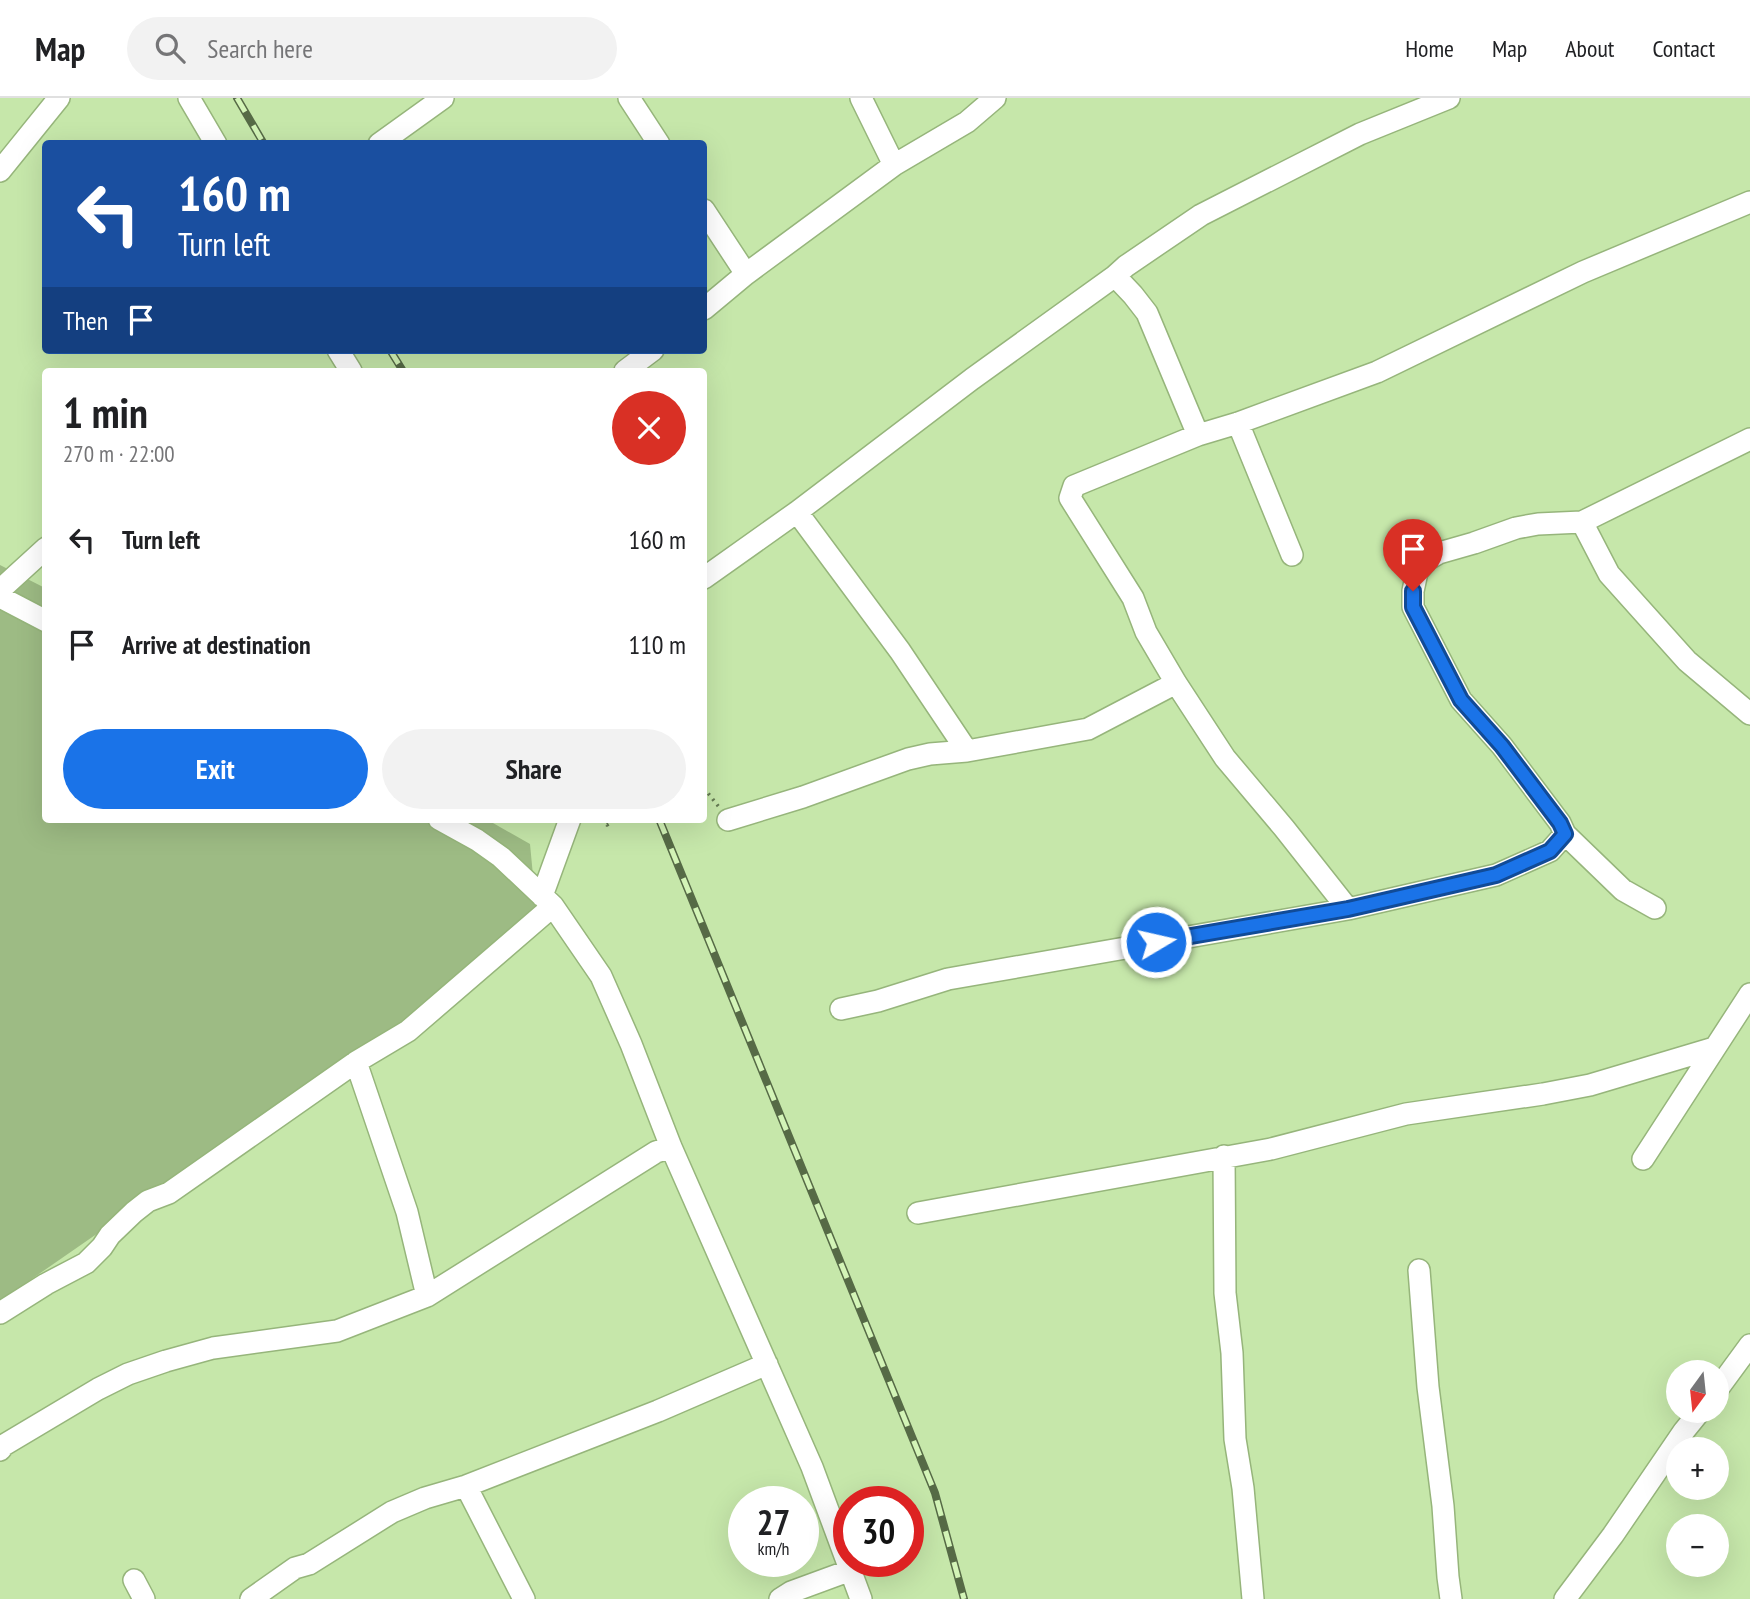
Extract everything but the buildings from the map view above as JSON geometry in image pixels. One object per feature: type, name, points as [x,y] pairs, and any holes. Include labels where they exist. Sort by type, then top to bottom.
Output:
[{"type":"street","points":[[0,171],[59,98]]},
{"type":"street","points":[[189,98],[214,140]]},
{"type":"street","points":[[385,140],[443,98]]},
{"type":"street","points":[[629,98],[656,140]]},
{"type":"street","points":[[861,98],[894,165]]},
{"type":"street","points":[[707,306],[746,274],[894,165],[967,122],[995,98]]},
{"type":"street","points":[[707,576],[797,512],[1126,266],[1201,215],[1360,134],[1449,98]]},
{"type":"street","points":[[1348,909],[1225,758],[1176,683],[1146,632],[1133,598],[1070,498],[1074,486],[1198,435],[1377,372],[1583,272],[1750,202]]},
{"type":"street","points":[[707,215],[746,274]]},
{"type":"street","points":[[1115,276],[1147,313],[1198,435]]},
{"type":"street","points":[[629,368],[648,354]]},
{"type":"street","points":[[1238,423],[1292,555]]},
{"type":"street","points":[[1655,908],[1623,890],[1565,834],[1560,823],[1502,746],[1461,700],[1413,607],[1413,591],[1417,572],[1427,559],[1439,553],[1516,528],[1582,522],[1750,439]]},
{"type":"street","points":[[797,512],[900,652],[967,751]]},
{"type":"street","points":[[1582,522],[1614,580],[1687,661],[1750,713]]},
{"type":"street","points":[[0,590],[42,552]]},
{"type":"street","points":[[0,597],[42,619]]},
{"type":"street","points":[[728,820],[803,797],[908,759],[1088,729],[1176,683]]},
{"type":"street","points":[[446,823],[501,857],[547,901],[601,976],[632,1044],[671,1147],[812,1467],[833,1522]]},
{"type":"street","points":[[0,1313],[86,1263],[140,1206],[169,1193],[356,1062],[408,1031],[547,901],[568,823]]},
{"type":"street","points":[[841,1009],[878,1001],[948,979],[1348,909],[1496,875],[1550,851],[1565,834]]},
{"type":"street","points":[[1643,1159],[1750,994]]},
{"type":"street","points":[[918,1213],[1270,1149],[1406,1114],[1590,1085],[1714,1048]]},
{"type":"street","points":[[356,1062],[407,1212],[427,1296]]},
{"type":"street","points":[[1,1445],[128,1374],[213,1348],[337,1331],[427,1296],[656,1152],[671,1147]]},
{"type":"street","points":[[1224,1156],[1225,1293],[1235,1439],[1243,1488],[1253,1599]]},
{"type":"street","points":[[1419,1270],[1428,1387],[1451,1599]]},
{"type":"street","points":[[1729,1374],[1750,1345]]},
{"type":"street","points":[[251,1599],[295,1568],[309,1564],[392,1512],[425,1498],[467,1486],[658,1411],[767,1364]]},
{"type":"street","points":[[1565,1599],[1690,1423]]},
{"type":"street","points":[[467,1486],[524,1599]]},
{"type":"street","points":[[780,1599],[833,1576]]},
{"type":"street","points":[[854,1577],[862,1599]]},
{"type":"street","points":[[134,1580],[144,1599]]},
{"type":"green space","points":[[0,565],[42,586],[42,823],[493,823],[530,844],[538,928],[0,1301]]},
{"type":"railway","points":[[237,98],[262,140]]},
{"type":"railway","points":[[392,354],[401,368]]},
{"type":"railway","points":[[661,823],[935,1493],[964,1599]]},
{"type":"route","points":[[1156,942],[1348,909],[1496,875],[1550,851],[1565,834],[1560,823],[1502,746],[1461,700],[1413,607],[1413,591]]}]
